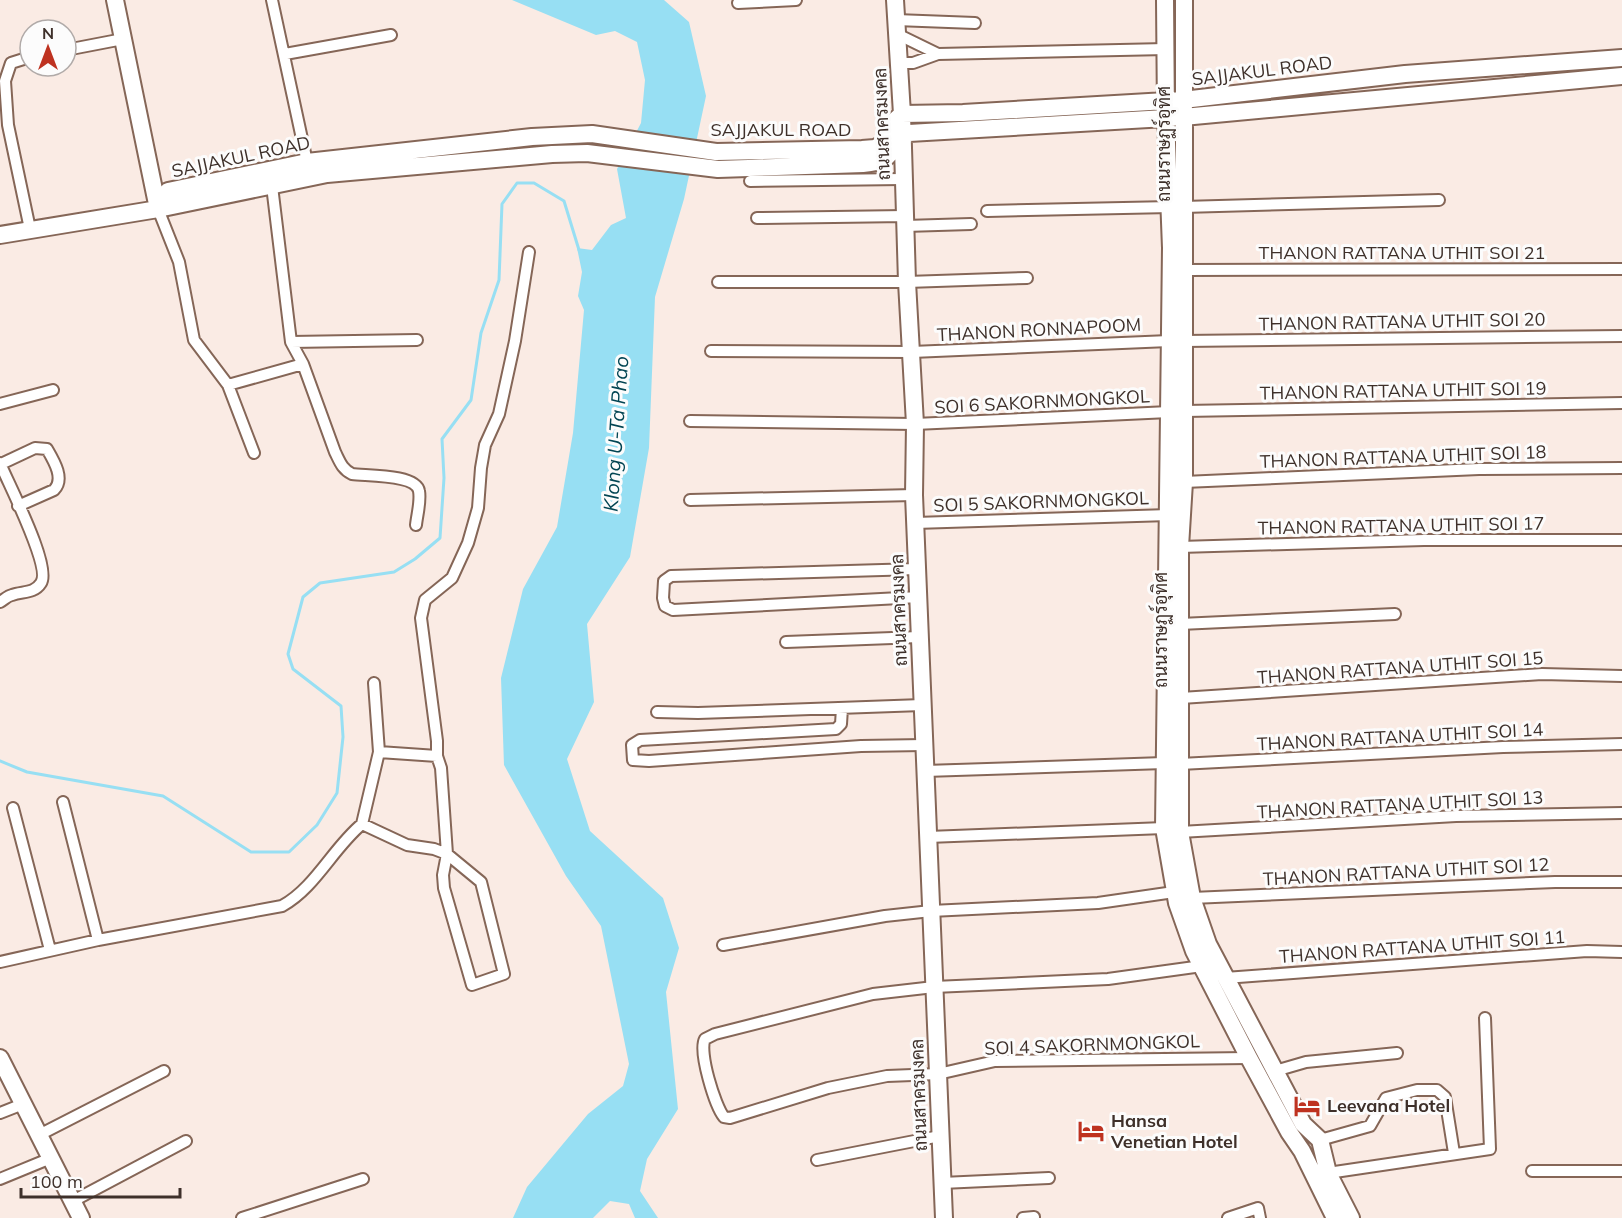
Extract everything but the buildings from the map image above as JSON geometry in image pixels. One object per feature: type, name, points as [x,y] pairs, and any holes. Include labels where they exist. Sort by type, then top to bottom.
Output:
[{"type":"street","points":[[115,0],[158,208],[179,262],[194,340],[228,386],[254,453]]},
{"type":"street","points":[[272,0],[308,162]]},
{"type":"street","points":[[738,3],[796,0]]},
{"type":"street","name":"ถนนสาครมงคล","points":[[895,0],[915,424],[914,495],[919,637],[944,1218]]},
{"type":"street","name":"ถนนราษฏร์อุทิศ","points":[[1165,0],[1166,49],[1178,106]]},
{"type":"street","name":"ถนนราษฏร์อุทิศ","points":[[1184,0],[1178,106],[1176,412],[1169,515],[1174,594],[1172,764],[1174,892],[1202,966],[1249,1058],[1296,1128],[1320,1140]]},
{"type":"street","points":[[897,27],[933,27],[975,23]]},
{"type":"street","points":[[897,27],[938,54]]},
{"type":"street","points":[[285,54],[391,35]]},
{"type":"street","points":[[78,48],[123,39]]},
{"type":"street","points":[[899,63],[914,63],[938,54],[1166,49]]},
{"type":"street","name":"SAJJAKUL ROAD","points":[[158,208],[327,174],[552,154],[587,153],[718,169],[880,162],[888,156],[902,137],[909,133],[1166,117],[1178,106],[1405,74],[1622,58]]},
{"type":"street","points":[[18,61],[11,63],[6,81],[8,124],[30,229]]},
{"type":"street","name":"SAJJAKUL ROAD","points":[[158,208],[168,191],[308,162],[532,137],[592,134],[716,152],[875,148],[885,143],[890,125],[902,114],[1178,106],[1622,76]]},
{"type":"street","name":"ถนนราษฏร์อุทิศ","points":[[1166,117],[1183,270],[1176,341]]},
{"type":"street","points":[[750,181],[903,179]]},
{"type":"street","points":[[272,186],[291,342],[303,364],[341,465],[352,474],[411,481],[417,486],[419,492],[416,525]]},
{"type":"street","points":[[987,211],[1439,200]]},
{"type":"street","points":[[0,235],[158,208]]},
{"type":"street","points":[[757,218],[970,224]]},
{"type":"street","points":[[362,824],[407,845],[434,849],[447,854],[481,882],[504,974],[472,985],[444,888],[443,875],[447,854],[441,768],[437,756],[421,618],[425,600],[452,578],[468,543],[478,508],[485,445],[499,414],[515,341],[529,252]]},
{"type":"street","name":"THANON RATTANA UTHIT SOI 21","points":[[1183,270],[1622,269]]},
{"type":"street","points":[[718,282],[907,282],[1026,278]]},
{"type":"street","name":"THANON RATTANA UTHIT SOI 20","points":[[1176,341],[1622,336]]},
{"type":"street","points":[[291,342],[417,340]]},
{"type":"street","name":"THANON RONNAPOOM","points":[[711,351],[912,352],[1176,341]]},
{"type":"street","points":[[228,386],[303,364]]},
{"type":"street","points":[[0,404],[52,390]]},
{"type":"street","name":"THANON RATTANA UTHIT SOI 19","points":[[1176,412],[1622,403]]},
{"type":"street","name":"ถนนราษฏร์อุทิศ","points":[[1172,764],[1181,698],[1180,624],[1174,594],[1184,482],[1176,412]]},
{"type":"street","name":"SOI 6 SAKORNMONGKOL","points":[[690,421],[915,424],[1176,412]]},
{"type":"street","points":[[0,602],[13,594],[27,593],[39,586],[44,576],[34,541],[18,506],[0,463],[35,448],[47,449],[60,480],[58,486],[18,506]]},
{"type":"street","name":"THANON RATTANA UTHIT SOI 18","points":[[1184,482],[1479,469],[1622,468]]},
{"type":"street","points":[[690,500],[914,495]]},
{"type":"street","name":"SOI 5 SAKORNMONGKOL","points":[[915,523],[1169,515]]},
{"type":"street","name":"THANON RATTANA UTHIT SOI 17","points":[[1180,547],[1424,540],[1622,540]]},
{"type":"street","points":[[917,569],[671,576],[664,580],[663,598],[665,606],[673,609],[919,597]]},
{"type":"street","points":[[1180,624],[1395,614]]},
{"type":"street","points":[[786,642],[919,637]]},
{"type":"street","name":"THANON RATTANA UTHIT SOI 15","points":[[1181,698],[1542,674],[1622,676]]},
{"type":"street","points":[[0,963],[98,940],[282,906],[297,895],[362,824],[379,752],[374,683]]},
{"type":"street","points":[[657,712],[922,705]]},
{"type":"street","points":[[842,708],[841,724],[836,729],[640,740],[632,745],[633,760],[649,761],[861,746],[924,745]]},
{"type":"street","name":"THANON RATTANA UTHIT SOI 14","points":[[925,771],[1172,764],[1503,747],[1622,744]]},
{"type":"street","points":[[379,752],[437,756]]},
{"type":"street","points":[[63,802],[98,940]]},
{"type":"street","points":[[13,808],[50,950]]},
{"type":"street","name":"THANON RATTANA UTHIT SOI 13","points":[[928,837],[1172,830],[1456,816],[1622,813]]},
{"type":"street","name":"ถนนราษฏร์อุทิศ","points":[[1172,830],[1208,944],[1275,1071],[1302,1151],[1335,1218]]},
{"type":"street","name":"THANON RATTANA UTHIT SOI 12","points":[[1192,898],[1555,882],[1622,882]]},
{"type":"street","points":[[723,945],[885,916],[931,911],[1098,903],[1174,892]]},
{"type":"street","name":"THANON RATTANA UTHIT SOI 11","points":[[1225,978],[1587,951],[1622,952]]},
{"type":"street","points":[[934,987],[1108,979],[1202,966]]},
{"type":"street","name":"SOI 4 SAKORNMONGKOL","points":[[934,987],[873,994],[715,1034],[705,1040],[702,1049],[715,1102],[724,1117],[730,1118],[840,1086],[887,1076],[938,1074],[995,1061],[1249,1058]]},
{"type":"street","points":[[1328,1173],[1490,1149],[1485,1018]]},
{"type":"street","points":[[1275,1071],[1306,1062],[1397,1053]]},
{"type":"street","points":[[0,1058],[5,1079],[23,1104],[81,1218]]},
{"type":"street","points":[[39,1135],[164,1071]]},
{"type":"street","points":[[1351,1218],[1328,1173],[1320,1140],[1370,1126],[1386,1098],[1417,1090],[1437,1090],[1445,1097],[1454,1153]]},
{"type":"street","points":[[0,1113],[23,1104]]},
{"type":"street","points":[[817,1160],[940,1136]]},
{"type":"street","points":[[73,1201],[186,1141]]},
{"type":"street","points":[[0,1179],[51,1158]]},
{"type":"street","points":[[1532,1171],[1622,1171]]},
{"type":"street","points":[[942,1183],[1049,1178]]},
{"type":"street","points":[[242,1218],[363,1179]]},
{"type":"street","points":[[1228,1218],[1258,1208],[1260,1218]]},
{"type":"water","name":"Klong U-Ta Phao","points":[[512,0],[664,0],[689,22],[706,96],[684,199],[655,297],[649,448],[630,557],[587,624],[594,702],[567,759],[590,831],[663,898],[679,948],[666,992],[678,1109],[647,1159],[640,1191],[658,1218],[635,1218],[629,1204],[610,1201],[593,1218],[513,1218],[527,1187],[588,1114],[623,1086],[629,1064],[601,926],[566,876],[504,765],[501,678],[523,589],[557,527],[573,433],[584,310],[578,296],[582,272],[577,248],[592,250],[611,225],[626,218],[617,169],[641,123],[645,80],[637,42],[615,31],[596,35]]},
{"type":"waterway","points":[[0,761],[27,772],[163,796],[251,852],[289,852],[317,825],[337,793],[343,737],[341,706],[293,669],[288,654],[303,597],[320,583],[394,572],[415,559],[440,538],[444,478],[442,439],[471,400],[481,333],[499,280],[502,204],[517,183],[534,183],[564,201],[579,250]]},
{"type":"place","name":"Leevana Hotel","points":[[1307,1106]]},
{"type":"place","name":"Hansa Venetian Hotel","points":[[1091,1131]]}]
